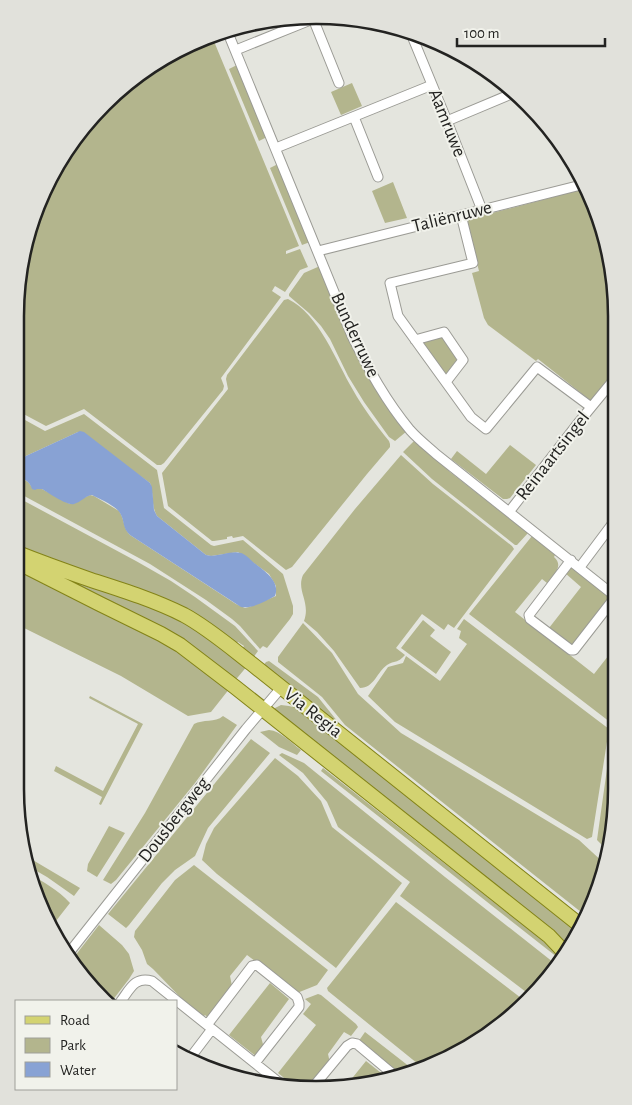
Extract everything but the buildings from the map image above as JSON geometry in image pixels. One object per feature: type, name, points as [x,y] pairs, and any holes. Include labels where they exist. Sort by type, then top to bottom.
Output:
[{"type":"main road","name":"Via Regia","points":[[24,556],[138,596],[185,616],[222,641],[576,922]]},
{"type":"main road","name":"Via Regia","points":[[24,566],[162,634],[198,658],[549,936],[561,948]]},
{"type":"street","points":[[236,50],[301,24]]},
{"type":"street","points":[[315,24],[339,83]]},
{"type":"street","name":"Bunderruwe","points":[[230,37],[352,336],[370,373],[390,404],[411,430],[436,454],[608,590]]},
{"type":"street","name":"Aamruwe","points":[[414,40],[482,210]]},
{"type":"street","points":[[276,148],[432,85]]},
{"type":"street","points":[[447,121],[508,95]]},
{"type":"street","points":[[354,118],[378,177]]},
{"type":"street","name":"Taliënruwe","points":[[318,251],[577,186]]},
{"type":"street","points":[[460,215],[473,264],[390,283],[398,316],[471,417],[486,429],[537,367],[591,407]]},
{"type":"street","points":[[415,340],[444,332],[463,360],[446,382]]},
{"type":"street","name":"Reinaartsingel","points":[[508,512],[608,387]]},
{"type":"street","points":[[580,568],[608,530]]},
{"type":"street","points":[[570,560],[529,615],[530,619],[571,650],[574,650],[608,606]]},
{"type":"street","name":"Dousbergweg","points":[[72,949],[281,688]]},
{"type":"street","points":[[193,1054],[252,966],[258,965],[298,997],[299,1007],[255,1063]]},
{"type":"street","points":[[122,1000],[136,982],[140,980],[152,981],[176,1000]]},
{"type":"street","points":[[178,1002],[274,1078]]},
{"type":"street","points":[[318,1081],[347,1046],[352,1043],[357,1044],[390,1072]]},
{"type":"green space","points":[[214,42],[299,246],[286,251],[286,254],[300,249],[308,267],[300,270],[285,292],[275,286],[272,291],[281,297],[221,378],[224,386],[223,390],[161,465],[157,465],[84,409],[46,426],[24,414],[24,297],[29,259],[46,204],[73,154],[109,109],[154,73],[187,54]]},
{"type":"green space","points":[[237,65],[267,137],[259,141],[229,69]]},
{"type":"green space","points":[[352,83],[362,106],[341,115],[331,92]]},
{"type":"green space","points":[[278,164],[310,242],[302,245],[270,168]]},
{"type":"green space","points":[[393,182],[407,218],[385,223],[372,191]]},
{"type":"green space","points":[[579,190],[593,222],[598,240],[603,259],[608,297],[608,379],[591,401],[538,359],[536,361],[488,325],[484,318],[472,273],[479,271],[466,220]]},
{"type":"green space","points":[[320,266],[362,365],[377,390],[407,431],[395,441],[389,437],[364,402],[321,326],[289,296],[304,273]]},
{"type":"green space","points":[[288,299],[309,315],[318,327],[357,397],[389,441],[390,447],[292,567],[286,570],[243,536],[233,538],[232,536],[227,537],[227,539],[212,541],[168,506],[162,473],[228,389],[227,375],[284,300]]},
{"type":"green space","points":[[442,337],[457,357],[446,374],[422,342]]},
{"type":"green space","points":[[84,414],[157,470],[164,508],[211,545],[243,540],[283,574],[293,606],[293,614],[267,648],[263,646],[260,649],[232,619],[150,564],[24,496],[24,480],[32,487],[42,489],[70,504],[90,495],[94,496],[119,511],[126,530],[130,535],[236,604],[245,608],[276,596],[276,586],[269,574],[238,552],[206,555],[157,516],[150,483],[78,432],[24,457],[24,419],[45,431]]},
{"type":"green space","points":[[415,440],[450,472],[528,533],[517,545],[432,479],[403,452]]},
{"type":"green space","points":[[510,445],[536,465],[510,498],[507,499],[503,499],[451,459],[457,451],[486,474]]},
{"type":"green space","points":[[401,455],[433,484],[514,549],[454,628],[448,624],[444,630],[422,614],[396,648],[405,655],[398,661],[387,665],[372,683],[360,688],[334,651],[304,621],[306,608],[301,581],[303,575],[355,509]]},
{"type":"green space","points":[[24,501],[171,581],[235,626],[258,651],[253,658],[242,649],[244,646],[238,642],[234,646],[214,631],[24,553]]},
{"type":"green space","points":[[532,536],[555,555],[558,567],[547,583],[542,579],[515,612],[594,674],[608,656],[608,720],[469,614]]},
{"type":"green space","points":[[24,559],[177,616],[248,665],[233,683],[24,561]]},
{"type":"green space","points":[[571,566],[608,595],[608,601],[572,647],[549,628],[581,587],[565,573]]},
{"type":"green space","points":[[24,569],[165,640],[230,688],[211,712],[188,716],[121,676],[24,628]]},
{"type":"green space","points":[[464,619],[608,728],[592,837],[587,839],[395,722],[368,696],[388,667],[403,663],[406,656],[440,681],[467,644],[459,638],[461,631],[457,629]]},
{"type":"green space","points":[[423,620],[435,630],[430,636],[451,652],[436,674],[401,648]]},
{"type":"green space","points":[[303,623],[332,653],[358,694],[401,733],[579,840],[600,859],[593,883],[581,912],[345,725],[322,697],[278,662],[278,657]]},
{"type":"green space","points":[[269,661],[318,697],[342,727],[580,915],[578,919],[261,668]]},
{"type":"green space","points":[[90,696],[143,724],[101,805],[99,804],[102,797],[54,771],[56,766],[103,791],[138,724],[89,698]]},
{"type":"green space","points":[[281,705],[297,708],[574,925],[563,944],[274,711],[275,708]]},
{"type":"green space","points":[[223,716],[237,725],[195,783],[116,880],[111,884],[103,880],[145,813],[194,724]]},
{"type":"green space","points":[[269,730],[282,735],[301,750],[297,755],[279,747],[260,732]]},
{"type":"green space","points":[[251,739],[270,753],[208,828],[195,856],[175,870],[162,883],[126,928],[108,914]]},
{"type":"green space","points":[[282,753],[304,763],[552,961],[536,982],[526,992],[400,896],[410,882],[338,827],[327,802],[303,773],[279,755]]},
{"type":"green space","points":[[275,758],[298,776],[321,801],[332,827],[402,883],[336,968],[202,860],[206,844],[214,828]]},
{"type":"green space","points":[[608,762],[608,808],[603,846],[597,840]]},
{"type":"green space","points":[[323,768],[542,940],[556,956],[321,771]]},
{"type":"green space","points":[[109,826],[125,833],[97,877],[87,871],[88,864]]},
{"type":"green space","points":[[33,860],[80,888],[74,896],[35,870]]},
{"type":"green space","points":[[194,865],[328,970],[317,985],[297,993],[247,955],[230,976],[232,986],[207,1017],[205,1015],[203,1017],[184,1001],[147,964],[142,950],[134,937],[135,931],[175,880]]},
{"type":"green space","points":[[38,879],[56,890],[70,903],[56,921]]},
{"type":"green space","points":[[396,902],[521,998],[478,1032],[445,1051],[417,1063],[328,991],[327,988]]},
{"type":"green space","points":[[99,925],[122,945],[129,954],[134,971],[113,1000],[96,982],[76,955]]},
{"type":"green space","points":[[270,983],[289,999],[261,1037],[264,1048],[257,1057],[229,1035]]},
{"type":"green space","points":[[318,994],[321,995],[358,1027],[351,1036],[344,1032],[328,1054],[330,1063],[316,1081],[287,1080],[278,1073],[316,1025],[303,1014],[311,1004],[305,999]]},
{"type":"green space","points":[[365,1032],[409,1066],[393,1071],[358,1042]]},
{"type":"green space","points":[[366,1061],[382,1074],[373,1076],[351,1079]]},
{"type":"water","points":[[80,431],[84,432],[150,483],[154,510],[157,516],[206,555],[215,556],[237,552],[246,555],[270,576],[276,585],[275,596],[254,606],[241,607],[130,535],[126,530],[120,513],[108,503],[92,495],[71,504],[58,499],[42,489],[32,489],[24,479],[24,457]]}]
